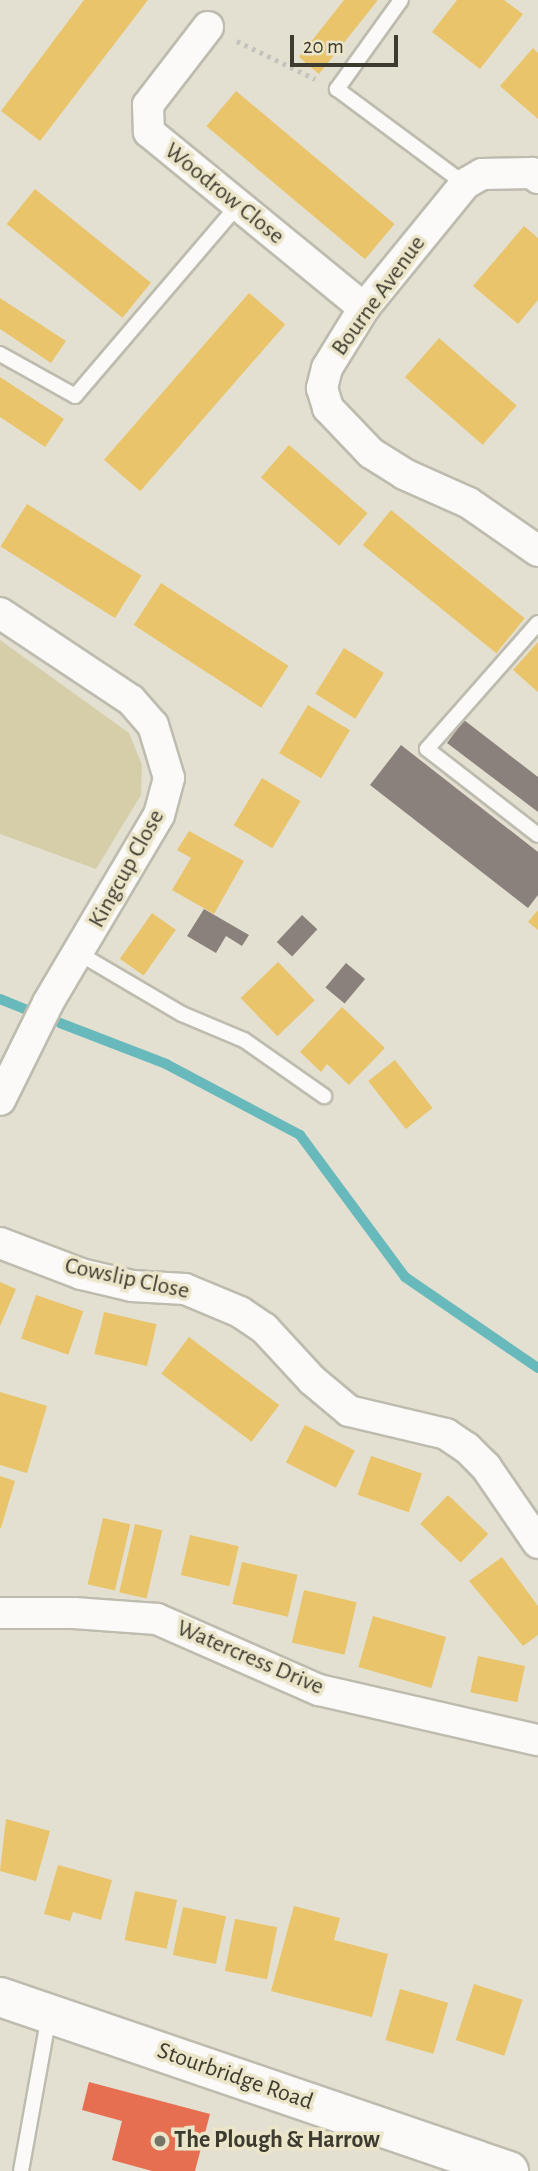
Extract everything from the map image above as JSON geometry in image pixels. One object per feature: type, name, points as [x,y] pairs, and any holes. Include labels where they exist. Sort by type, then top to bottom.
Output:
[{"type":"main road","name":"Stourbridge Road","points":[[0,1997],[509,2171]]},
{"type":"street","name":"Woodrow Close","points":[[208,27],[148,105],[149,132],[364,308]]},
{"type":"street","points":[[465,184],[482,174],[532,173],[538,178]]},
{"type":"street","name":"Bourne Avenue","points":[[465,184],[364,308],[327,368],[321,388],[328,408],[371,453],[404,474],[469,503],[538,551]]},
{"type":"street","name":"Kingcup Close","points":[[0,613],[131,700],[153,725],[166,760],[166,795],[159,815],[80,954],[48,1003],[0,1100]]},
{"type":"street","name":"Cowslip Close","points":[[0,1243],[81,1274],[132,1286],[185,1289],[240,1312],[264,1328],[349,1411],[446,1434],[467,1448],[503,1489],[538,1543]]},
{"type":"street","name":"Watercress Drive","points":[[0,1613],[74,1612],[157,1619],[319,1690],[538,1740]]},
{"type":"lane","points":[[401,0],[337,89],[465,184]]},
{"type":"lane","points":[[0,354],[75,396],[237,206]]},
{"type":"lane","points":[[538,622],[427,749],[538,835]]},
{"type":"lane","points":[[80,954],[182,1014],[244,1040],[324,1096]]},
{"type":"lane","points":[[21,2171],[49,2014]]},
{"type":"path","points":[[208,27],[337,89]]},
{"type":"shaded area","points":[[0,640],[129,733],[142,765],[141,795],[96,869],[0,834]]},
{"type":"building: Homes","points":[[84,0],[148,0],[40,141],[1,111]]},
{"type":"building: Homes","points":[[344,0],[378,0],[319,74],[299,57]]},
{"type":"building: Homes","points":[[457,0],[504,0],[523,14],[480,69],[432,32]]},
{"type":"building: Homes","points":[[533,48],[538,53],[538,119],[500,86]]},
{"type":"building: Homes","points":[[236,91],[395,224],[365,259],[206,126]]},
{"type":"building: Homes","points":[[35,189],[151,283],[122,318],[7,224]]},
{"type":"building: Homes","points":[[524,226],[538,238],[538,300],[518,324],[473,286]]},
{"type":"building: Homes","points":[[249,293],[285,324],[140,491],[104,460]]},
{"type":"building: Homes","points":[[0,298],[66,341],[51,363],[0,329]]},
{"type":"building: Homes","points":[[439,338],[517,406],[483,445],[405,377]]},
{"type":"building: Homes","points":[[0,377],[64,419],[45,447],[0,417]]},
{"type":"building: Homes","points":[[289,445],[367,513],[339,546],[261,477]]},
{"type":"building: Homes","points":[[27,504],[141,576],[115,618],[1,546]]},
{"type":"building: Homes","points":[[391,510],[525,618],[496,653],[363,545]]},
{"type":"building: Homes","points":[[161,583],[288,666],[261,708],[134,625]]},
{"type":"building: Homes","points":[[538,642],[538,692],[513,670]]},
{"type":"building: Homes","points":[[344,648],[384,673],[355,719],[315,694]]},
{"type":"building: Homes","points":[[308,705],[350,730],[321,778],[279,753]]},
{"type":"building: Homes","points":[[262,778],[301,801],[272,848],[234,825]]},
{"type":"building: Homes","points":[[189,831],[244,861],[214,914],[172,890],[191,858],[177,850]]},
{"type":"building: Homes","points":[[538,910],[538,930],[528,922]]},
{"type":"building: Homes","points":[[152,913],[176,930],[144,976],[120,959]]},
{"type":"building: Homes","points":[[278,962],[315,1000],[277,1036],[241,998]]},
{"type":"building: Homes","points":[[342,1007],[385,1048],[349,1085],[327,1064],[321,1072],[300,1052]]},
{"type":"building: Homes","points":[[395,1060],[433,1108],[406,1129],[368,1081]]},
{"type":"building: Homes","points":[[0,1282],[16,1289],[0,1326]]},
{"type":"building: Homes","points":[[36,1295],[83,1311],[68,1355],[21,1338]]},
{"type":"building: Homes","points":[[104,1312],[157,1324],[147,1366],[94,1354]]},
{"type":"building: Homes","points":[[189,1337],[279,1405],[252,1442],[161,1374]]},
{"type":"building: Homes","points":[[0,1392],[47,1406],[27,1473],[0,1465]]},
{"type":"building: Homes","points":[[305,1425],[355,1450],[336,1488],[286,1462]]},
{"type":"building: Homes","points":[[371,1456],[422,1474],[409,1512],[358,1495]]},
{"type":"building: Homes","points":[[0,1476],[15,1481],[1,1528],[0,1528]]},
{"type":"building: Homes","points":[[448,1495],[488,1534],[460,1563],[420,1524]]},
{"type":"building: Homes","points":[[103,1518],[130,1524],[115,1591],[88,1584]]},
{"type":"building: Homes","points":[[135,1524],[162,1530],[147,1599],[119,1592]]},
{"type":"building: Homes","points":[[190,1535],[239,1546],[229,1586],[181,1575]]},
{"type":"building: Homes","points":[[502,1557],[538,1606],[538,1635],[523,1646],[469,1581]]},
{"type":"building: Homes","points":[[242,1562],[298,1575],[288,1617],[232,1604]]},
{"type":"building: Homes","points":[[304,1590],[357,1602],[344,1655],[292,1643]]},
{"type":"building: Homes","points":[[373,1616],[446,1637],[431,1688],[358,1667]]},
{"type":"building: Homes","points":[[478,1656],[525,1666],[517,1702],[470,1692]]},
{"type":"building: Homes","points":[[6,1819],[50,1831],[36,1881],[0,1871]]},
{"type":"building: Homes","points":[[58,1865],[112,1880],[101,1920],[73,1912],[70,1921],[44,1914]]},
{"type":"building: Homes","points":[[135,1891],[177,1900],[167,1949],[125,1940]]},
{"type":"building: Homes","points":[[294,1906],[340,1918],[334,1940],[388,1954],[372,2017],[271,1991]]},
{"type":"building: Homes","points":[[183,1907],[226,1916],[216,1964],[173,1955]]},
{"type":"building: Homes","points":[[235,1919],[277,1927],[267,1979],[225,1971]]},
{"type":"building: Homes","points":[[474,1984],[523,2000],[504,2056],[456,2040]]},
{"type":"building: Homes","points":[[400,1989],[448,2003],[433,2054],[385,2040]]},
{"type":"building: Shops","name":"The Plough & Harrow","points":[[89,2082],[210,2114],[195,2171],[152,2171],[112,2160],[122,2121],[82,2110]]},
{"type":"building: Industry","points":[[464,720],[538,777],[538,812],[447,743]]},
{"type":"building: Industry","points":[[401,745],[538,852],[538,895],[528,908],[370,785]]},
{"type":"building: Industry","points":[[204,909],[249,935],[242,946],[226,936],[216,953],[187,936]]},
{"type":"building: Industry","points":[[302,915],[317,929],[292,956],[277,942]]},
{"type":"building: Industry","points":[[346,963],[365,979],[345,1004],[325,988]]},
{"type":"waterway","points":[[0,999],[27,1010]]},
{"type":"waterway","points":[[60,1023],[166,1064],[300,1135],[405,1277],[538,1368]]},
{"type":"place","name":"The Plough & Harrow","points":[[160,2141]]}]
